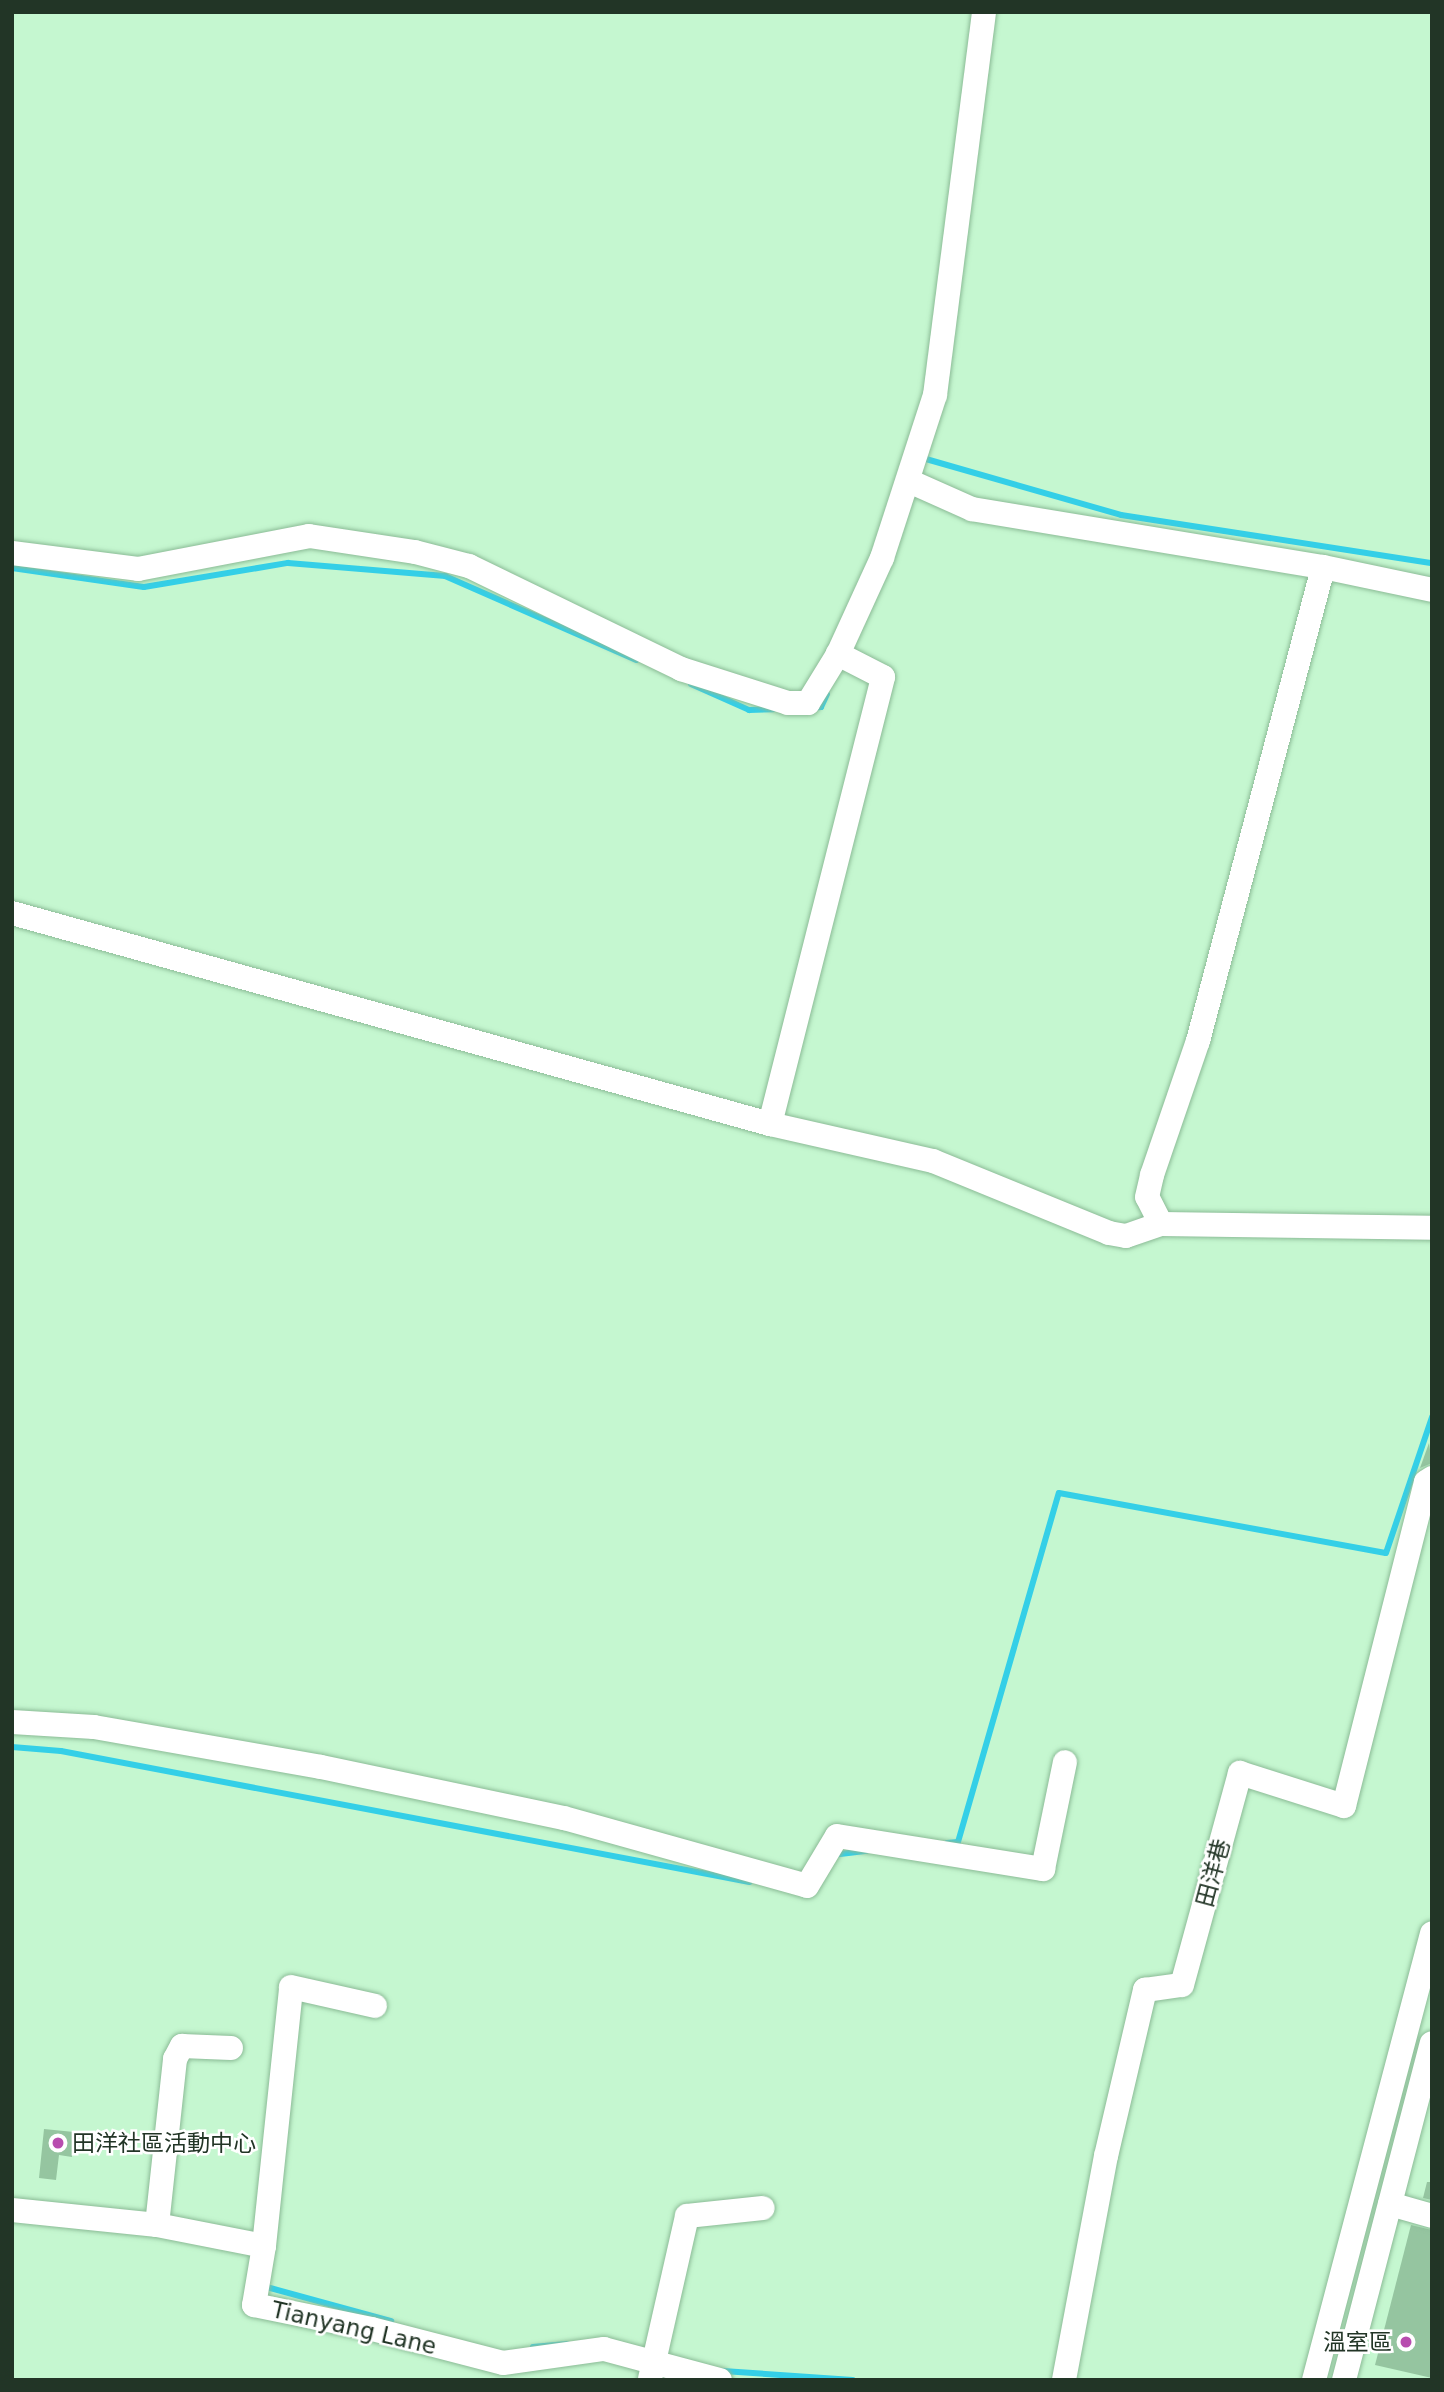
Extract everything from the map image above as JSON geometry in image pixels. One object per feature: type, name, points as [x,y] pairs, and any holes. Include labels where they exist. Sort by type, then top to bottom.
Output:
[{"type":"street","points":[[12,553],[138,569],[309,536],[415,552],[469,566],[681,669],[795,705],[813,700],[838,654],[882,558],[909,481],[936,384],[984,12]]},
{"type":"street","points":[[909,481],[972,509],[1323,567],[1432,590]]},
{"type":"street","points":[[1161,1224],[1147,1197],[1152,1175],[1198,1041],[1323,567]]},
{"type":"street","points":[[771,1124],[883,677],[838,654]]},
{"type":"street","points":[[12,913],[771,1124],[933,1161],[1109,1233],[1126,1236],[1161,1224],[1432,1228]]},
{"type":"street","name":"田洋巷","points":[[1064,2380],[1106,2156],[1145,1990],[1182,1985],[1240,1773],[1344,1805],[1426,1482],[1432,1478]]},
{"type":"street","points":[[12,1722],[94,1727],[321,1767],[565,1818],[807,1886],[836,1836],[1043,1869],[1065,1762]]},
{"type":"street","points":[[1314,2380],[1432,1933]]},
{"type":"street","points":[[12,2210],[157,2225],[264,2246],[291,1987],[375,2006]]},
{"type":"street","points":[[1344,2380],[1432,2043]]},
{"type":"street","points":[[157,2225],[175,2059],[182,2046],[231,2048]]},
{"type":"street","points":[[1390,2204],[1432,2216]]},
{"type":"street","points":[[652,2373],[687,2216],[763,2208]]},
{"type":"street","name":"Tianyang Lane","points":[[264,2246],[254,2305],[372,2329],[503,2363],[604,2349],[652,2373],[720,2380]]},
{"type":"building","points":[[1429,1443],[1432,1463],[1420,1468]]},
{"type":"building","name":"田洋社區活動中心","points":[[44,2129],[74,2132],[72,2157],[59,2155],[56,2180],[39,2178]]},
{"type":"building","points":[[1427,2182],[1432,2182],[1432,2200],[1423,2198]]},
{"type":"building","points":[[1411,2225],[1432,2230],[1432,2378],[1375,2365]]},
{"type":"waterway","points":[[919,457],[1121,515],[1432,563]]},
{"type":"waterway","points":[[12,568],[144,587],[288,563],[445,576],[636,660]]},
{"type":"waterway","points":[[691,684],[749,710],[773,709]]},
{"type":"waterway","points":[[811,708],[821,707],[827,694]]},
{"type":"waterway","points":[[947,1843],[958,1842],[1059,1493],[1386,1553],[1432,1417]]},
{"type":"waterway","points":[[12,1747],[61,1751],[750,1882]]},
{"type":"waterway","points":[[832,1855],[867,1851]]},
{"type":"waterway","points":[[263,2286],[391,2321]]},
{"type":"waterway","points":[[533,2347],[567,2344]]},
{"type":"waterway","points":[[723,2371],[853,2380]]},
{"type":"place","name":"田洋社區活動中心","points":[[58,2143]]},
{"type":"place","name":"溫室區","points":[[1406,2342]]}]
